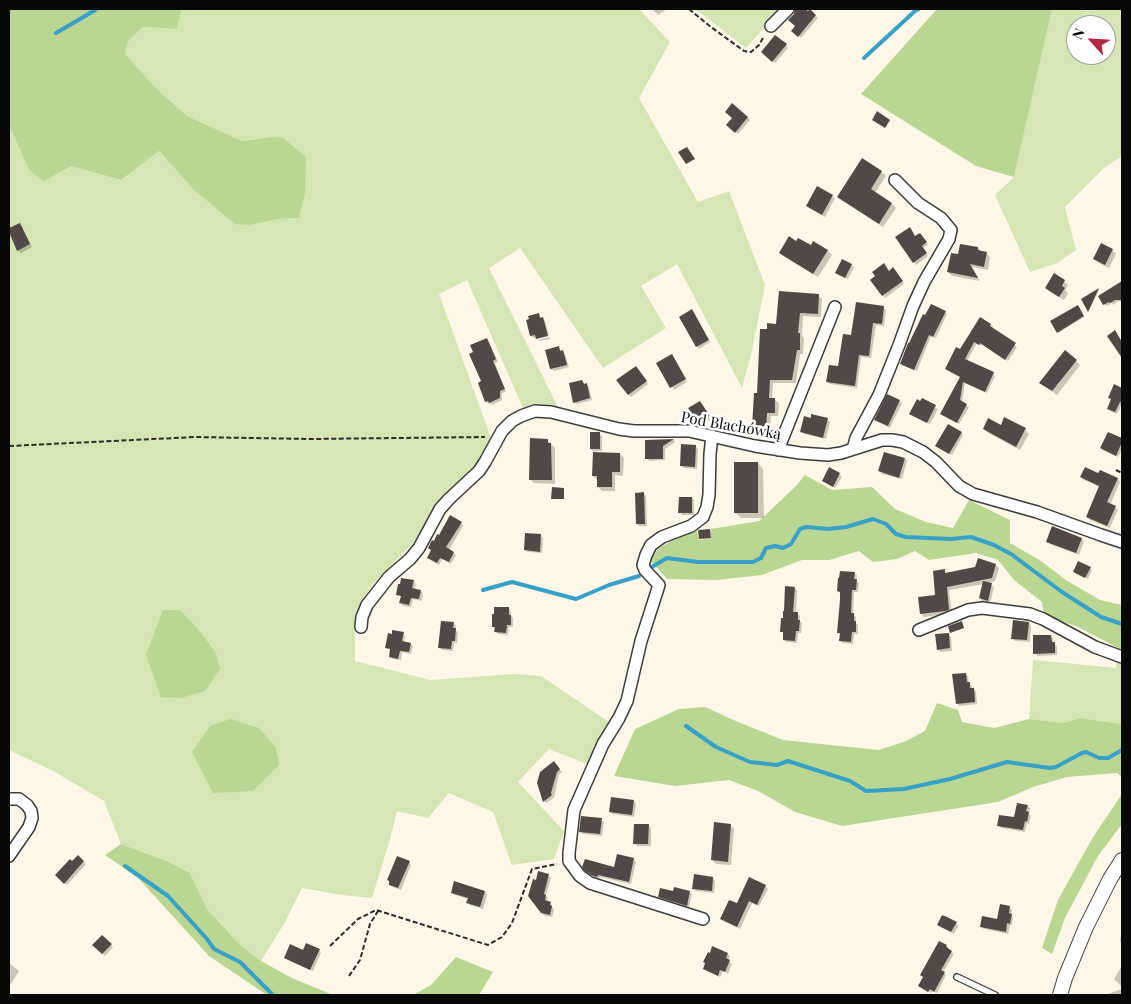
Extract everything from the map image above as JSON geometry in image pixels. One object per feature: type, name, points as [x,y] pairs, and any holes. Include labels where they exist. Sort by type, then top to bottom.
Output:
[{"type":"street","points":[[771,26],[788,9]]},
{"type":"street","points":[[853,449],[856,438],[879,395],[913,306],[924,282],[949,239],[951,230],[941,218],[918,203],[895,180]]},
{"type":"street","points":[[778,450],[836,307]]},
{"type":"street","name":"Pod Blachówką","points":[[361,628],[362,617],[367,605],[388,577],[410,559],[419,548],[440,509],[449,498],[479,471],[502,431],[521,416],[535,411],[543,411],[619,429],[634,431],[684,431],[778,450],[828,455],[841,453],[882,440],[903,442],[923,452],[936,462],[959,486],[973,494],[1037,512],[1122,542]]},
{"type":"street","points":[[703,919],[590,883],[580,876],[569,861],[569,853],[574,810],[603,744],[627,701],[641,641],[659,585],[645,570],[643,565],[646,555],[651,545],[662,537],[691,526],[702,517],[707,507],[709,495],[712,436]]},
{"type":"street","points":[[919,630],[968,610],[982,608],[1030,614],[1095,647],[1122,657]]},
{"type":"street","points":[[9,799],[19,799],[27,805],[31,810],[32,818],[29,827],[9,856]]},
{"type":"street","points":[[1060,995],[1086,927],[1122,860]]},
{"type":"lane","points":[[958,977],[995,995]]},
{"type":"path","points":[[689,9],[710,27],[744,51],[751,52],[759,45],[771,26]]},
{"type":"path","points":[[9,446],[195,437],[311,439],[486,437],[502,431]]},
{"type":"path","points":[[1116,470],[1122,473]]},
{"type":"path","points":[[330,946],[358,920],[376,910],[488,945],[502,937],[512,923],[532,869],[569,861]]},
{"type":"path","points":[[349,976],[360,960],[370,924],[378,911]]},
{"type":"green space","points":[[9,9],[182,9],[177,29],[143,27],[128,41],[125,54],[157,89],[187,116],[242,141],[271,137],[283,138],[306,157],[305,193],[299,218],[277,219],[248,225],[235,224],[192,188],[159,151],[121,180],[71,166],[44,181],[29,170],[9,125]]},
{"type":"green space","points":[[182,9],[639,9],[670,42],[639,98],[698,202],[729,191],[765,285],[751,355],[742,388],[677,264],[641,286],[666,328],[603,368],[520,248],[489,268],[558,407],[541,404],[523,408],[467,280],[439,294],[491,438],[477,464],[440,498],[415,541],[371,586],[355,613],[355,661],[430,680],[513,674],[541,676],[609,722],[587,764],[549,749],[518,782],[564,831],[554,859],[512,865],[493,812],[449,793],[428,818],[397,811],[372,898],[302,888],[284,924],[261,961],[240,945],[207,909],[190,873],[169,862],[121,844],[104,801],[55,772],[9,750],[9,125],[29,170],[71,166],[121,180],[159,151],[192,188],[277,219],[299,218],[271,137],[242,141],[187,116],[157,89],[125,54],[128,41],[143,27],[177,29]]},
{"type":"green space","points":[[695,9],[781,9],[746,48]]},
{"type":"green space","points":[[937,9],[1052,9],[1014,177],[976,166],[861,94]]},
{"type":"green space","points":[[1052,9],[1122,9],[1122,156],[1104,168],[1065,207],[1076,250],[1057,263],[1030,272],[995,195],[1014,177]]},
{"type":"green space","points":[[805,475],[832,490],[872,487],[895,509],[926,522],[953,528],[969,500],[1010,520],[1010,543],[1100,600],[1122,605],[1122,650],[1078,627],[1044,615],[1042,602],[1014,580],[998,560],[976,553],[929,560],[915,551],[897,559],[873,562],[859,551],[829,560],[802,560],[762,575],[717,580],[667,579],[650,560],[659,548],[686,533],[697,531],[699,540],[711,538],[711,529],[759,521]]},
{"type":"green space","points":[[163,610],[180,610],[216,653],[220,669],[205,691],[181,698],[161,697],[146,655]]},
{"type":"green space","points":[[1121,650],[1122,724],[1079,718],[1063,723],[1029,719],[1033,660],[1116,668]]},
{"type":"green space","points":[[937,703],[958,710],[962,722],[994,728],[1029,719],[1063,723],[1079,718],[1122,724],[1122,777],[1117,773],[1067,777],[1033,787],[998,802],[842,826],[795,812],[758,791],[729,780],[675,786],[614,776],[635,729],[679,709],[705,707],[783,740],[879,750],[906,741],[925,731]]},
{"type":"green space","points":[[230,719],[259,728],[276,748],[279,765],[253,791],[213,793],[192,752],[210,726]]},
{"type":"green space","points":[[1122,794],[1122,824],[1098,856],[1065,918],[1052,954],[1042,948],[1058,900],[1093,837]]},
{"type":"green space","points":[[121,844],[169,862],[190,873],[207,909],[240,945],[261,961],[292,978],[333,995],[267,995],[209,956],[138,878],[105,855]]},
{"type":"green space","points":[[456,957],[493,972],[479,995],[413,995],[431,985]]},
{"type":"building","points":[[795,9],[805,9],[808,11],[810,9],[816,15],[798,37],[791,31],[795,26],[788,20],[794,14]]},
{"type":"building","points":[[775,35],[787,44],[772,62],[761,52]]},
{"type":"building","points":[[732,103],[748,117],[735,133],[726,125],[732,118],[725,112]]},
{"type":"building","points":[[877,111],[890,120],[885,128],[872,120]]},
{"type":"building","points":[[687,147],[695,159],[686,164],[678,152]]},
{"type":"building","points":[[862,158],[882,171],[871,189],[892,203],[879,224],[837,197]]},
{"type":"building","points":[[817,186],[833,195],[822,215],[806,206]]},
{"type":"building","points":[[20,223],[30,244],[17,251],[9,228]]},
{"type":"building","points":[[910,227],[915,236],[920,233],[927,242],[922,246],[927,253],[913,263],[895,237]]},
{"type":"building","points":[[789,236],[796,241],[798,238],[811,245],[813,241],[828,250],[813,274],[779,253]]},
{"type":"building","points":[[1101,243],[1113,249],[1105,265],[1093,259]]},
{"type":"building","points":[[960,244],[978,247],[978,250],[987,252],[984,267],[970,264],[978,278],[947,272],[951,253],[958,254]]},
{"type":"building","points":[[842,259],[852,264],[845,278],[835,273]]},
{"type":"building","points":[[884,263],[889,271],[893,267],[903,281],[882,296],[870,280],[875,276],[872,272]]},
{"type":"building","points":[[1054,273],[1065,280],[1062,286],[1065,288],[1059,297],[1045,288]]},
{"type":"building","points":[[1122,281],[1121,300],[1115,300],[1103,305],[1098,296]]},
{"type":"building","points":[[1099,288],[1088,312],[1081,299]]},
{"type":"building","points":[[779,291],[819,294],[818,314],[800,313],[798,333],[800,333],[800,350],[797,350],[792,380],[770,380],[769,398],[775,398],[775,413],[767,413],[766,428],[752,427],[754,393],[757,393],[760,329],[767,329],[767,323],[776,324]]},
{"type":"building","points":[[856,302],[884,306],[882,324],[873,323],[869,356],[859,355],[855,386],[826,382],[829,365],[838,366],[843,334],[851,335]]},
{"type":"building","points":[[931,304],[946,311],[933,337],[929,335],[914,370],[900,364],[908,343],[923,314],[925,315]]},
{"type":"building","points":[[1078,305],[1084,316],[1057,333],[1050,321]]},
{"type":"building","points":[[692,309],[709,340],[696,347],[679,317]]},
{"type":"building","points":[[539,313],[540,318],[543,317],[548,336],[536,339],[535,335],[530,336],[526,320],[529,319],[528,316]]},
{"type":"building","points":[[980,317],[1016,343],[1005,360],[980,343],[979,345],[974,342],[965,359],[994,372],[985,392],[963,382],[960,400],[967,404],[957,423],[940,414],[960,377],[945,369],[956,347],[960,349]]},
{"type":"building","points":[[1115,330],[1122,342],[1122,358],[1107,336]]},
{"type":"building","points":[[487,338],[496,359],[493,361],[505,389],[500,391],[500,398],[489,403],[488,401],[485,402],[478,383],[481,381],[469,354],[473,352],[470,345]]},
{"type":"building","points":[[559,346],[560,351],[563,350],[567,365],[550,369],[545,350]]},
{"type":"building","points":[[1065,350],[1077,360],[1052,391],[1039,383]]},
{"type":"building","points":[[672,354],[686,379],[670,388],[656,363]]},
{"type":"building","points":[[636,366],[647,381],[628,395],[616,380]]},
{"type":"building","points":[[582,380],[584,384],[587,383],[590,398],[573,403],[569,383]]},
{"type":"building","points":[[1114,384],[1122,388],[1122,403],[1120,402],[1115,412],[1107,409],[1111,399],[1108,398]]},
{"type":"building","points":[[887,394],[900,400],[888,426],[874,420]]},
{"type":"building","points":[[922,398],[936,405],[927,423],[909,414],[917,399],[920,401]]},
{"type":"building","points":[[700,401],[710,416],[698,424],[688,408]]},
{"type":"building","points":[[811,414],[828,418],[823,438],[800,432],[804,416],[811,418]]},
{"type":"building","points":[[1004,417],[1026,428],[1016,447],[983,429],[988,418],[1001,425]]},
{"type":"building","points":[[948,424],[962,432],[949,454],[935,446]]},
{"type":"building","points":[[590,432],[600,432],[600,449],[590,449]]},
{"type":"building","points":[[1108,432],[1122,438],[1116,456],[1100,448]]},
{"type":"building","points":[[530,438],[548,439],[548,443],[551,443],[552,480],[529,480]]},
{"type":"building","points":[[674,439],[663,446],[663,459],[645,459],[645,440]]},
{"type":"building","points":[[681,444],[696,445],[695,467],[680,466]]},
{"type":"building","points":[[593,452],[620,453],[620,472],[612,472],[612,487],[597,487],[597,476],[592,476]]},
{"type":"building","points":[[884,452],[905,458],[899,478],[878,471]]},
{"type":"building","points":[[734,462],[758,462],[758,513],[734,513]]},
{"type":"building","points":[[829,467],[840,473],[833,487],[822,481]]},
{"type":"building","points":[[1085,467],[1098,473],[1100,470],[1118,478],[1107,502],[1116,506],[1107,526],[1086,517],[1099,486],[1080,477]]},
{"type":"building","points":[[552,487],[564,488],[564,499],[551,499]]},
{"type":"building","points":[[644,492],[645,524],[636,524],[635,493]]},
{"type":"building","points":[[679,497],[692,497],[692,513],[678,513]]},
{"type":"building","points":[[450,515],[462,522],[446,547],[454,552],[449,562],[440,558],[437,563],[427,558],[431,550],[428,548],[437,534],[439,535]]},
{"type":"building","points":[[1052,526],[1082,538],[1076,553],[1046,542]]},
{"type":"building","points":[[710,529],[711,538],[699,539],[698,530]]},
{"type":"building","points":[[525,533],[541,534],[540,552],[524,550]]},
{"type":"building","points":[[978,558],[996,564],[992,578],[947,587],[949,610],[920,614],[918,597],[935,595],[933,571],[945,569],[945,573],[975,567]]},
{"type":"building","points":[[1078,561],[1091,567],[1085,578],[1073,572]]},
{"type":"building","points":[[840,571],[855,572],[854,579],[857,579],[856,590],[852,590],[851,613],[854,613],[856,632],[852,632],[851,642],[839,641],[840,633],[837,633],[840,592],[837,591]]},
{"type":"building","points":[[401,578],[414,580],[412,588],[421,590],[419,599],[411,598],[409,605],[399,603],[401,596],[396,595]]},
{"type":"building","points":[[983,581],[992,583],[988,601],[979,598]]},
{"type":"building","points":[[785,586],[795,587],[793,612],[798,612],[798,620],[800,620],[799,631],[796,631],[795,641],[783,640],[783,632],[780,632],[781,618],[783,618],[784,611]]},
{"type":"building","points":[[494,607],[509,607],[511,625],[507,625],[506,633],[494,632],[495,627],[492,627],[492,614],[494,614]]},
{"type":"building","points":[[1013,620],[1029,622],[1027,640],[1011,639]]},
{"type":"building","points":[[441,621],[454,622],[453,628],[456,628],[455,641],[452,641],[451,649],[438,648]]},
{"type":"building","points":[[962,621],[964,628],[950,633],[948,626]]},
{"type":"building","points":[[392,630],[404,632],[402,641],[411,643],[409,652],[400,651],[398,659],[389,657],[390,649],[385,648],[388,633],[392,634]]},
{"type":"building","points":[[949,633],[950,648],[937,650],[935,634]]},
{"type":"building","points":[[1033,635],[1051,635],[1052,642],[1055,642],[1055,653],[1033,654]]},
{"type":"building","points":[[966,673],[967,682],[970,682],[970,688],[974,688],[975,702],[956,704],[952,674]]},
{"type":"building","points":[[554,761],[560,769],[557,772],[552,795],[543,802],[537,783],[540,772]]},
{"type":"building","points":[[611,797],[634,800],[632,815],[609,812]]},
{"type":"building","points":[[1017,803],[1028,805],[1026,811],[1029,812],[1027,822],[1025,821],[1023,830],[997,826],[999,815],[1014,817]]},
{"type":"building","points":[[581,816],[602,818],[600,834],[579,832]]},
{"type":"building","points":[[714,822],[731,824],[728,862],[711,860]]},
{"type":"building","points":[[634,824],[649,824],[648,844],[633,844]]},
{"type":"building","points":[[617,854],[634,858],[629,882],[598,875],[597,877],[593,876],[582,867],[585,859],[614,867]]},
{"type":"building","points":[[78,855],[84,861],[64,884],[55,875],[70,859],[72,861]]},
{"type":"building","points":[[397,856],[410,861],[398,888],[389,885],[387,880]]},
{"type":"building","points":[[538,871],[549,874],[544,894],[546,895],[545,900],[551,902],[550,915],[541,913],[528,896],[533,879],[536,880]]},
{"type":"building","points":[[694,874],[713,877],[712,891],[692,889]]},
{"type":"building","points":[[749,877],[766,885],[757,905],[749,901],[737,927],[720,919],[729,900],[737,903]]},
{"type":"building","points":[[454,881],[485,891],[480,907],[466,903],[468,898],[451,893]]},
{"type":"building","points":[[674,887],[690,891],[687,906],[658,897],[660,888],[673,891]]},
{"type":"building","points":[[1000,904],[1010,906],[1009,913],[1012,914],[1010,924],[1007,923],[1006,932],[980,927],[982,916],[997,919]]},
{"type":"building","points":[[942,915],[957,922],[951,932],[937,925]]},
{"type":"building","points":[[102,935],[112,944],[102,954],[92,945]]},
{"type":"building","points":[[939,941],[947,945],[946,947],[952,951],[941,970],[945,972],[934,992],[930,989],[928,992],[918,986],[923,977],[920,975]]},
{"type":"building","points":[[306,943],[320,949],[310,970],[284,958],[290,944],[303,950]]},
{"type":"building","points":[[712,946],[728,953],[726,958],[730,960],[725,972],[720,970],[718,976],[703,969],[705,963],[703,962],[708,952],[710,953]]},
{"type":"waterway","points":[[56,33],[97,9]]},
{"type":"waterway","points":[[864,58],[919,9]]},
{"type":"waterway","points":[[650,568],[667,558],[698,562],[753,562],[761,558],[766,548],[775,546],[783,548],[791,544],[800,529],[806,527],[828,529],[846,527],[873,519],[886,524],[896,534],[906,537],[951,539],[971,537],[994,545],[1011,554],[1062,592],[1101,617],[1122,624]]},
{"type":"waterway","points":[[483,590],[512,582],[576,599],[609,585],[639,576]]},
{"type":"waterway","points":[[686,726],[716,747],[750,762],[777,765],[788,761],[850,781],[866,791],[904,789],[950,779],[1007,762],[1050,768],[1056,767],[1082,753],[1086,752],[1099,758],[1108,758],[1122,750]]},
{"type":"waterway","points":[[125,866],[168,896],[214,949],[240,962],[273,995]]}]
